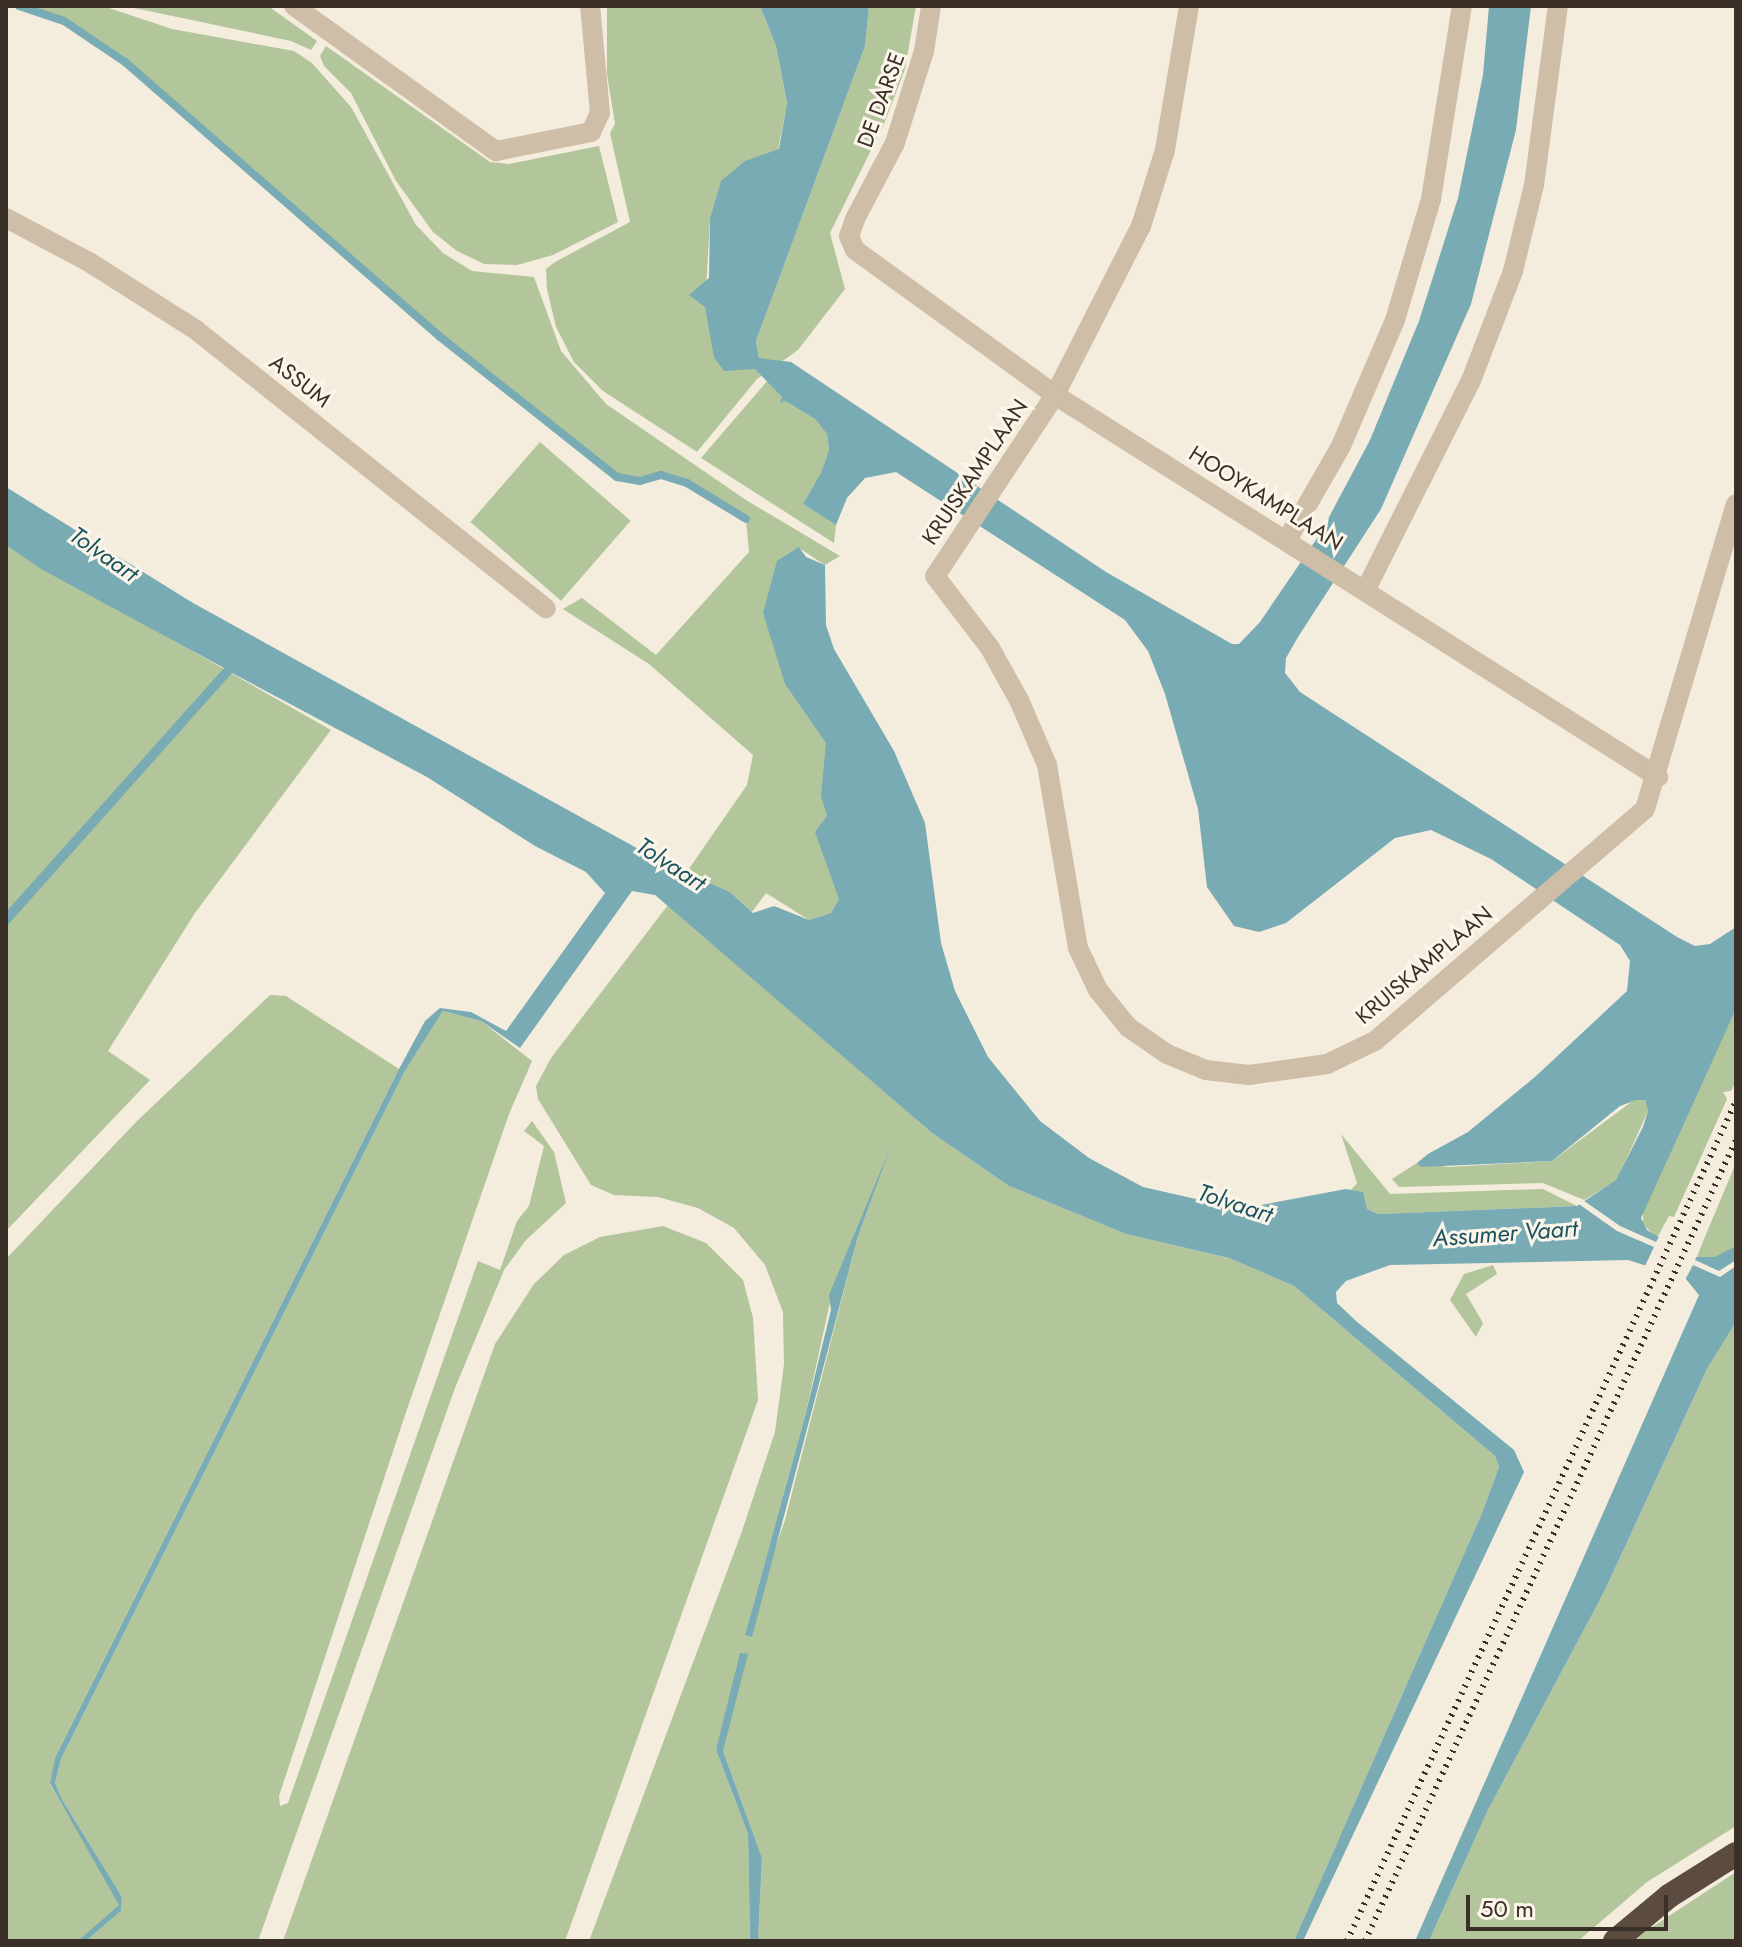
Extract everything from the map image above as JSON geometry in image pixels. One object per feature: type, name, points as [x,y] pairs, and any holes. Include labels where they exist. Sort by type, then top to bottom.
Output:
[{"type":"highway","points":[[1615,1941],[1669,1896],[1736,1854]]},
{"type":"street","points":[[294,6],[496,151],[591,132],[600,113],[590,6]]},
{"type":"street","name":"DE DARSE","points":[[855,250],[849,236],[895,143],[924,51],[931,6]]},
{"type":"street","name":"KRUISKAMPLAAN","points":[[1189,6],[1165,150],[1141,226],[1055,395],[935,576],[990,648],[1047,765],[1078,948],[1098,990],[1128,1027],[1167,1054],[1206,1070],[1249,1075],[1327,1064],[1375,1041],[1645,809],[1658,777],[1736,504]]},
{"type":"street","points":[[1295,544],[1395,320],[1431,199],[1462,6]]},
{"type":"street","points":[[1358,583],[1466,391],[1513,271],[1534,185],[1558,6]]},
{"type":"street","name":"ASSUM","points":[[6,218],[89,262],[196,330],[546,608]]},
{"type":"street","name":"HOOYKAMPLAAN","points":[[855,250],[1055,395],[1358,583],[1658,777]]},
{"type":"green space","points":[[19,6],[103,6],[172,29],[294,51],[312,63],[351,107],[416,225],[443,253],[472,271],[534,277],[561,351],[606,404],[746,500],[840,556],[825,565],[799,548],[850,784],[839,899],[831,913],[809,920],[766,893],[752,912],[730,892],[686,873],[747,785],[753,755],[649,664],[563,609],[582,598],[656,655],[749,552],[746,519],[687,483],[661,475],[640,481],[617,477],[439,336],[125,62],[64,21]]},
{"type":"green space","points":[[125,6],[268,6],[317,41],[311,50],[291,41]]},
{"type":"green space","points":[[607,6],[760,6],[776,46],[787,104],[778,150],[710,219],[705,307],[716,354],[759,358],[756,341],[865,46],[869,6],[916,6],[905,69],[884,124],[830,233],[845,289],[798,350],[757,379],[697,452],[603,391],[574,362],[556,327],[547,289],[546,269],[630,222],[610,133],[615,124],[607,74]]},
{"type":"green space","points":[[326,46],[490,162],[509,164],[599,146],[618,222],[553,255],[517,265],[484,264],[457,251],[433,232],[396,181],[351,93],[324,66],[320,56]]},
{"type":"green space","points":[[768,380],[785,401],[815,419],[827,434],[829,450],[821,474],[803,504],[836,525],[834,543],[701,458]]},
{"type":"green space","points":[[540,442],[631,521],[561,601],[470,522]]},
{"type":"green space","points":[[6,545],[331,730],[195,913],[108,1051],[150,1080],[6,1231]]},
{"type":"green space","points":[[668,905],[932,1133],[1009,1186],[1126,1234],[1229,1258],[1294,1286],[1495,1456],[1499,1467],[1482,1513],[1294,1941],[758,1941],[762,1858],[723,1751],[728,1723],[716,1750],[748,1834],[750,1941],[589,1941],[741,1534],[775,1432],[784,1364],[783,1312],[765,1265],[734,1228],[698,1208],[658,1197],[614,1195],[591,1185],[538,1099],[536,1086],[551,1058]],"holes":[[[892,1143],[858,1236],[785,1520],[745,1635],[805,1416],[831,1298]]]},
{"type":"green space","points":[[270,995],[286,996],[399,1069],[55,1758],[50,1784],[111,1885],[119,1905],[116,1912],[78,1941],[6,1941],[6,1259],[136,1122]]},
{"type":"green space","points":[[1736,1009],[1736,1081],[1731,1091],[1723,1092],[1727,1099],[1674,1217],[1669,1216],[1657,1238],[1643,1224],[1643,1208]]},
{"type":"green space","points":[[443,1011],[481,1021],[532,1061],[509,1114],[403,1421],[279,1796],[280,1806],[288,1803],[478,1261],[500,1270],[517,1221],[529,1206],[544,1146],[524,1131],[532,1121],[554,1152],[566,1203],[526,1240],[504,1270],[455,1388],[258,1941],[86,1941],[121,1911],[122,1897],[55,1783],[61,1759],[405,1071]]},
{"type":"green space","points":[[1634,1100],[1645,1100],[1648,1111],[1617,1180],[1584,1200],[1543,1183],[1399,1187],[1392,1179],[1417,1163],[1449,1167],[1552,1161]]},
{"type":"green space","points":[[1341,1134],[1390,1194],[1543,1189],[1577,1206],[1378,1214],[1367,1209],[1360,1193],[1351,1190],[1357,1183]]},
{"type":"green space","points":[[1736,1163],[1736,1262],[1697,1257],[1704,1239]]},
{"type":"green space","points":[[663,1226],[706,1243],[743,1280],[753,1318],[758,1400],[565,1941],[283,1941],[495,1344],[534,1284],[564,1255],[600,1237]]},
{"type":"green space","points":[[1493,1265],[1497,1274],[1466,1294],[1483,1323],[1476,1337],[1450,1300],[1464,1274]]},
{"type":"green space","points":[[1736,1322],[1736,1826],[1647,1882],[1578,1941],[1429,1941],[1488,1810],[1604,1592],[1707,1369]]},
{"type":"green space","points":[[1736,1872],[1736,1941],[1635,1941],[1646,1931]]},
{"type":"water","points":[[760,6],[869,6],[865,46],[756,341],[759,358],[791,362],[1106,572],[1232,644],[1239,644],[1260,622],[1320,534],[1370,440],[1419,321],[1458,198],[1483,75],[1489,6],[1531,6],[1516,130],[1471,304],[1381,509],[1298,637],[1286,658],[1285,673],[1300,692],[1677,937],[1695,946],[1710,944],[1736,927],[1736,1009],[1641,1218],[1647,1230],[1692,1257],[1715,1257],[1736,1246],[1736,1322],[1707,1369],[1604,1592],[1488,1810],[1429,1941],[1415,1941],[1699,1295],[1685,1278],[1628,1260],[1390,1265],[1346,1281],[1336,1292],[1337,1303],[1356,1321],[1514,1450],[1524,1472],[1303,1941],[1294,1941],[1482,1513],[1499,1467],[1495,1456],[1294,1286],[1229,1258],[1126,1234],[1009,1186],[932,1133],[655,895],[632,891],[520,1048],[481,1021],[443,1011],[405,1071],[61,1759],[55,1783],[122,1897],[121,1911],[86,1941],[78,1941],[119,1905],[50,1783],[55,1758],[399,1069],[425,1021],[440,1008],[471,1012],[506,1031],[605,893],[586,872],[535,846],[427,777],[232,673],[6,927],[6,912],[224,668],[41,569],[6,545],[6,487],[193,603],[662,862],[730,892],[753,913],[774,906],[809,920],[831,913],[839,899],[815,832],[827,816],[821,796],[826,743],[785,684],[763,613],[777,561],[799,547],[806,557],[825,565],[826,625],[834,649],[894,751],[925,823],[941,943],[955,991],[988,1057],[1040,1121],[1089,1158],[1143,1187],[1240,1209],[1346,1189],[1363,1192],[1367,1209],[1378,1214],[1577,1206],[1616,1180],[1643,1127],[1648,1111],[1645,1100],[1636,1100],[1620,1106],[1552,1161],[1421,1167],[1417,1163],[1468,1132],[1536,1076],[1627,991],[1630,961],[1620,945],[1491,859],[1431,830],[1395,838],[1286,923],[1259,932],[1234,926],[1207,887],[1198,809],[1165,694],[1148,651],[1125,620],[896,472],[865,478],[847,498],[836,525],[803,504],[821,473],[829,450],[827,434],[815,419],[785,401],[780,403],[782,397],[755,369],[724,371],[714,357],[705,307],[689,295],[709,278],[710,219],[721,181],[745,161],[779,149],[787,103],[776,46]]},
{"type":"water","points":[[893,1141],[858,1236],[752,1637],[745,1635],[805,1416],[831,1310],[829,1295]]},
{"type":"water","points":[[740,1653],[748,1654],[723,1751],[762,1858],[758,1941],[750,1941],[748,1834],[716,1750]]},
{"type":"pier","points":[[1580,1198],[1620,1226],[1656,1242],[1660,1235],[1698,1253],[1695,1260],[1719,1271],[1736,1260],[1736,1266],[1720,1277],[1693,1265],[1684,1282],[1644,1268],[1654,1247],[1617,1231],[1576,1202]]},
{"type":"waterway","points":[[19,6],[64,21],[125,62],[439,336],[617,477],[640,481],[661,475],[687,483],[746,519]]},
{"type":"railway","points":[[1347,1941],[1736,1101]]},
{"type":"railway","points":[[1365,1941],[1736,1140]]},
{"type":"water label","name":"Tolvaart","points":[[104,554]]},
{"type":"water label","name":"Tolvaart","points":[[671,864]]},
{"type":"water label","name":"Tolvaart","points":[[1235,1203]]},
{"type":"water label","name":"Assumer Vaart","points":[[1505,1233]]}]
